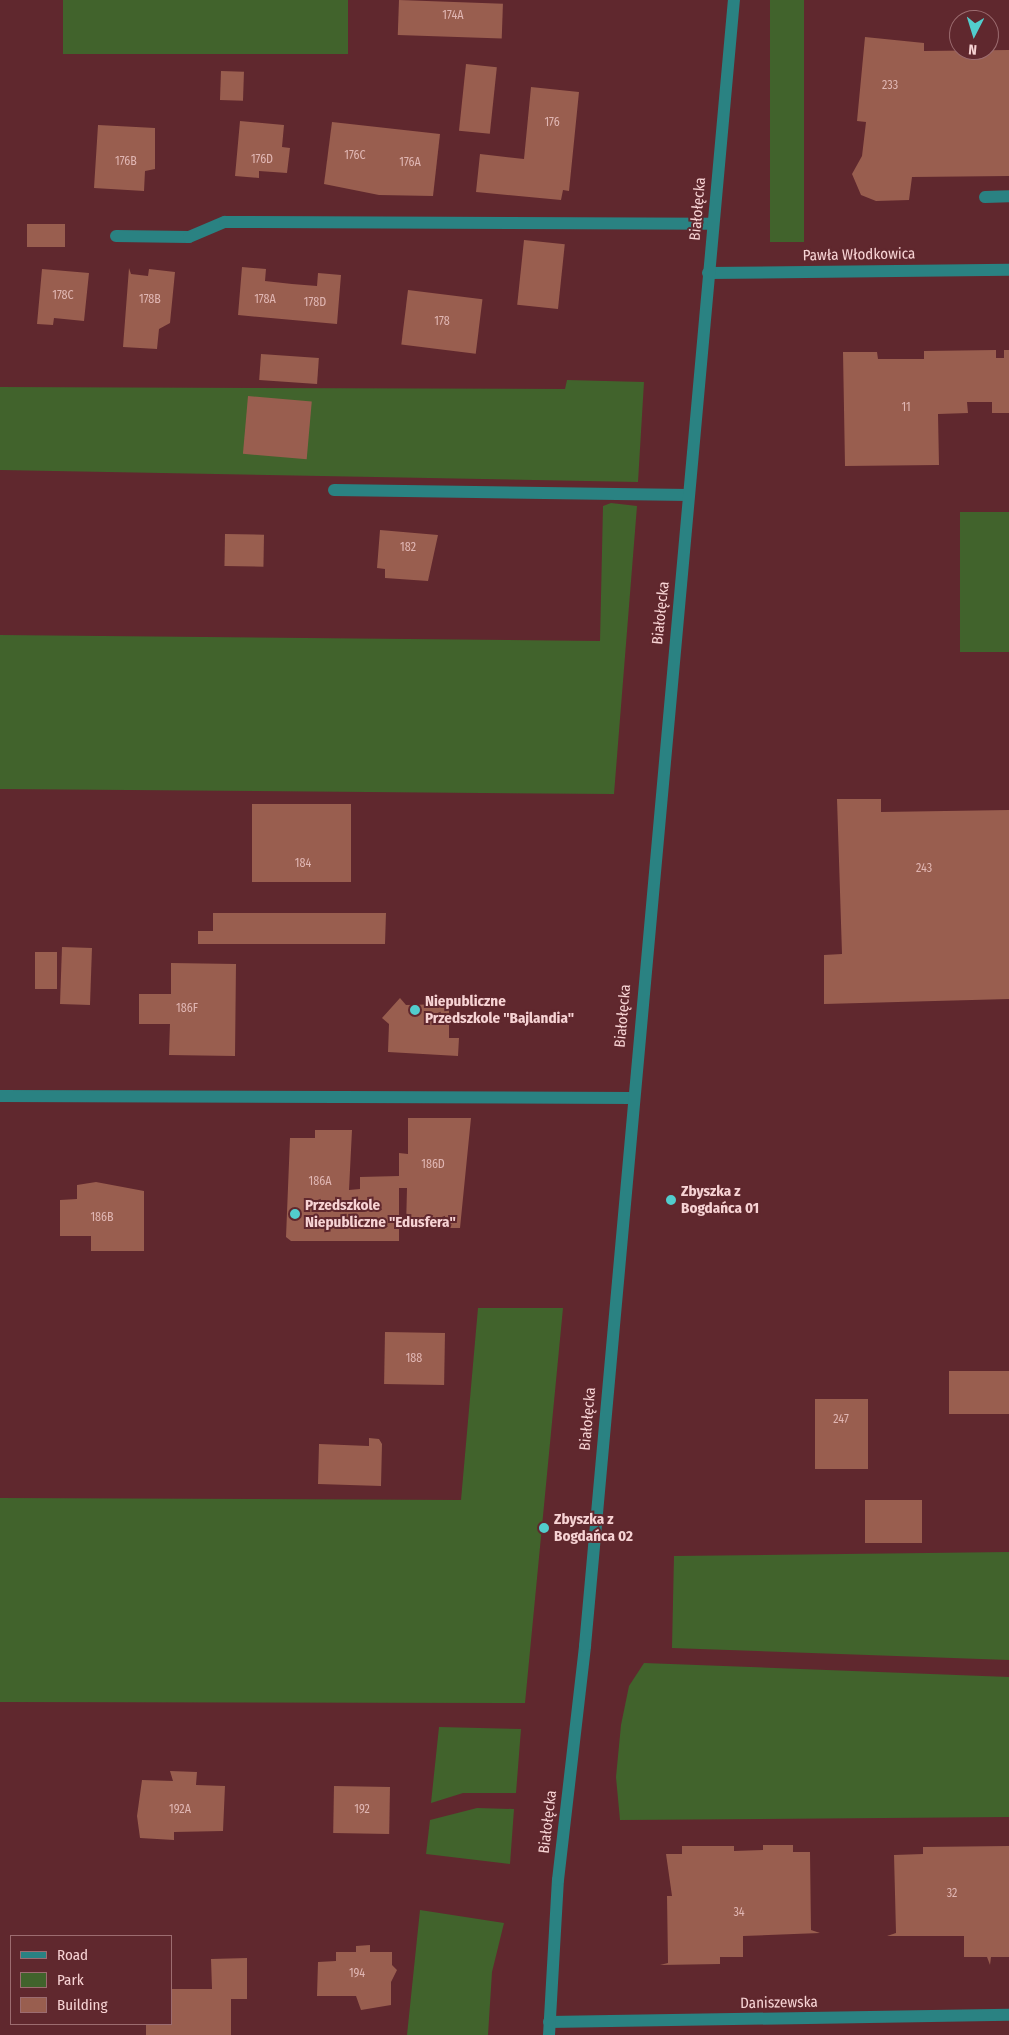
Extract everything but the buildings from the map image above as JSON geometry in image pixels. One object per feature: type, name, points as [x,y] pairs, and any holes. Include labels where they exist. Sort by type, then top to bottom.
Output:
[{"type":"street","name":"Białołęcka","points":[[549,2029],[558,1880],[585,1646],[712,224],[734,0]]},
{"type":"street","points":[[985,197],[1009,196]]},
{"type":"street","points":[[116,236],[189,237],[225,222],[712,224]]},
{"type":"street","name":"Pawła Włodkowica","points":[[708,273],[1009,270]]},
{"type":"street","points":[[334,490],[689,495]]},
{"type":"street","points":[[1,1096],[633,1098]]},
{"type":"street","name":"Daniszewska","points":[[549,2029],[1009,2015]]},
{"type":"green space","points":[[63,0],[348,0],[348,54],[63,54]]},
{"type":"green space","points":[[770,0],[804,0],[804,242],[770,242]]},
{"type":"green space","points":[[567,380],[644,382],[638,482],[0,470],[0,387],[565,389]]},
{"type":"green space","points":[[611,503],[637,506],[614,794],[0,789],[0,635],[600,641],[603,506]]},
{"type":"green space","points":[[960,512],[1009,512],[1009,652],[960,652]]},
{"type":"green space","points":[[478,1308],[563,1308],[525,1703],[0,1702],[0,1498],[461,1500]]},
{"type":"green space","points":[[1009,1552],[1009,1660],[672,1648],[674,1556]]},
{"type":"green space","points":[[644,1663],[1009,1677],[1009,1817],[620,1820],[616,1777],[621,1725],[629,1686]]},
{"type":"green space","points":[[439,1727],[521,1729],[516,1793],[463,1793],[431,1803]]},
{"type":"green space","points":[[477,1808],[514,1809],[510,1864],[426,1854],[430,1820]]},
{"type":"green space","points":[[420,1910],[504,1923],[492,1972],[488,2035],[407,2035]]},
{"type":"place","name":"Niepubliczne Przedszkole \"Bajlandia\"","points":[[415,1010]]},
{"type":"place","name":"Zbyszka z Bogdańca 01","points":[[671,1200]]},
{"type":"place","name":"Przedszkole Niepubliczne \"Edusfera\"","points":[[295,1214]]},
{"type":"place","name":"Zbyszka z Bogdańca 02","points":[[544,1528]]}]
